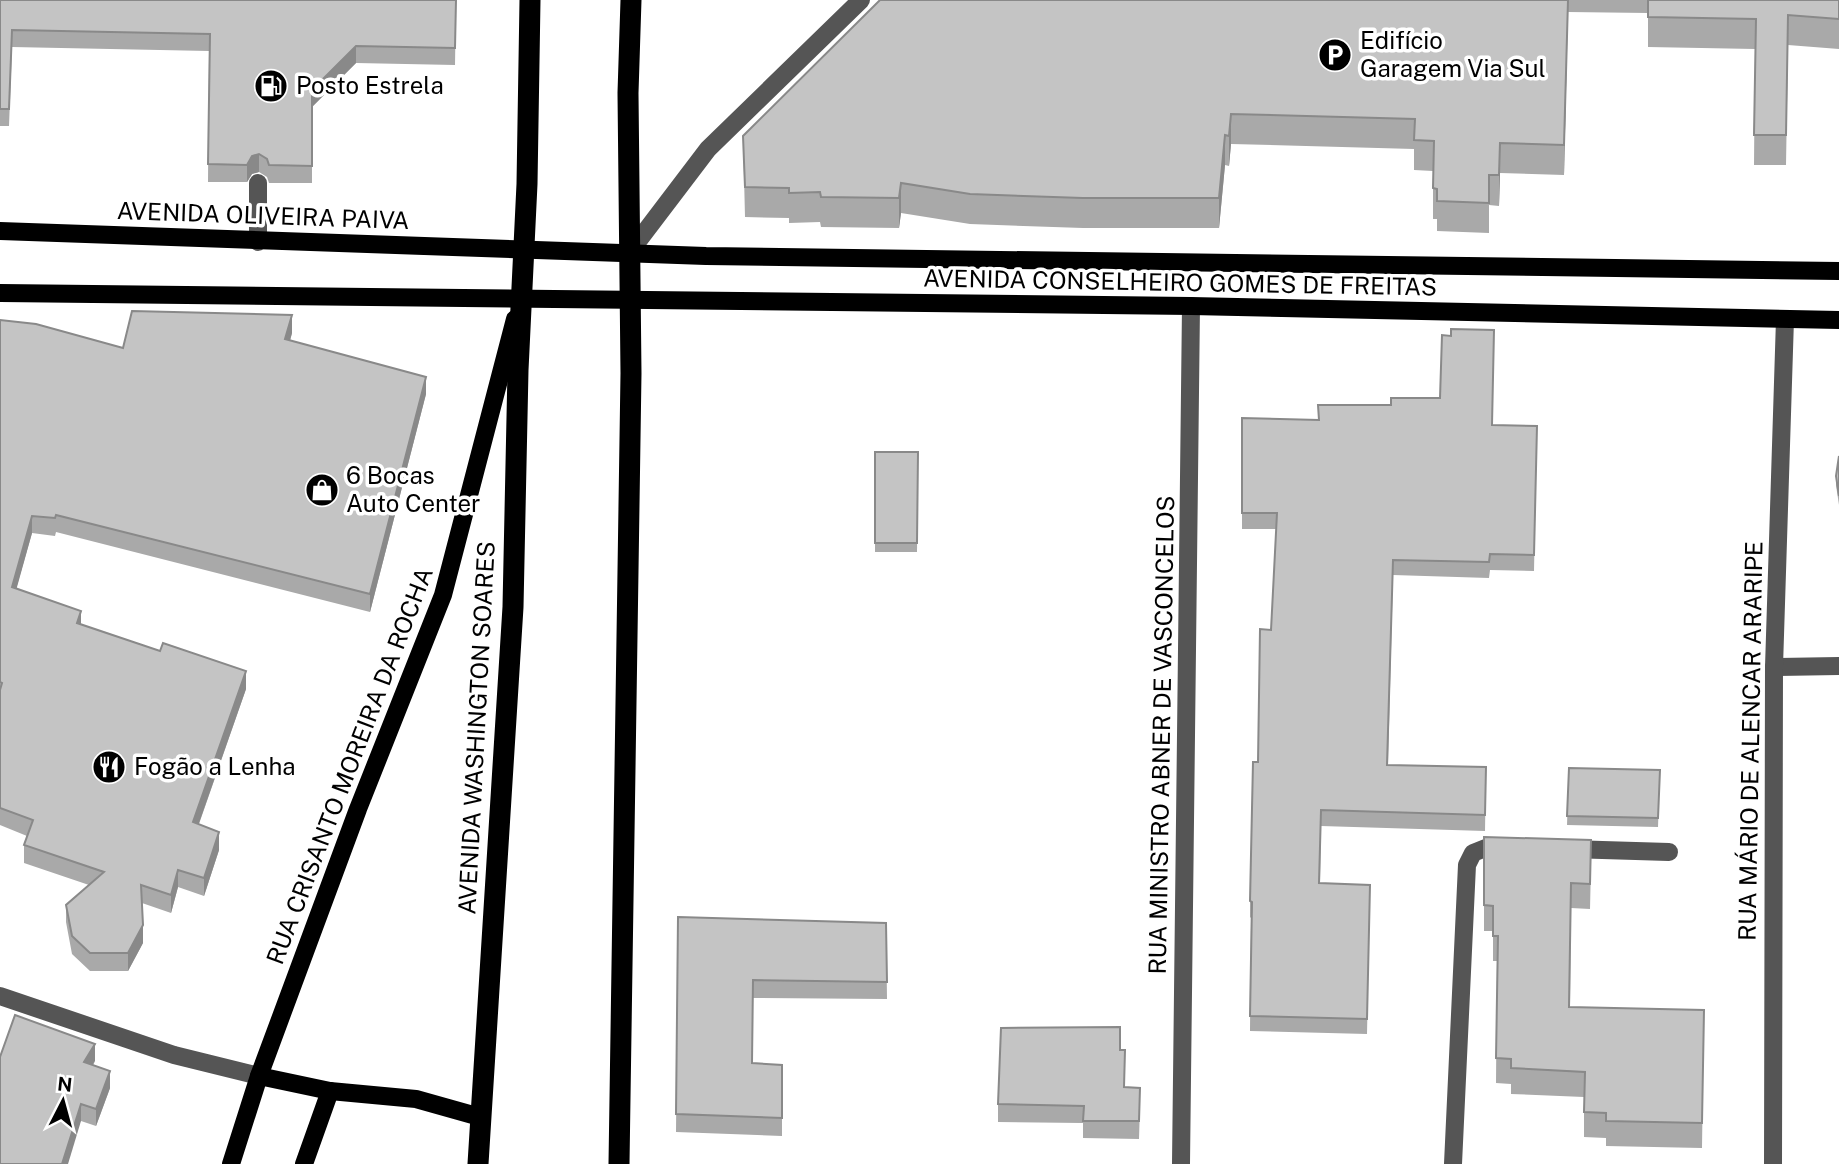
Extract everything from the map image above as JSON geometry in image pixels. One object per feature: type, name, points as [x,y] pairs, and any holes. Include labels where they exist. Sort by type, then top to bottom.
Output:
[{"type":"highway","name":"AVENIDA WASHINGTON SOARES","points":[[478,1164],[513,607],[530,0]]},
{"type":"highway","points":[[619,1164],[631,387],[628,93],[631,0]]},
{"type":"main road","name":"AVENIDA OLIVEIRA PAIVA","points":[[0,231],[258,242],[523,249]]},
{"type":"main road","name":"AVENIDA CONSELHEIRO GOMES DE FREITAS","points":[[523,249],[706,256],[1839,271]]},
{"type":"main road","points":[[0,293],[521,299]]},
{"type":"main road","name":"AVENIDA CONSELHEIRO GOMES DE FREITAS","points":[[521,299],[1191,306],[1839,320]]},
{"type":"main road","name":"RUA CRISANTO MOREIRA DA ROCHA","points":[[231,1164],[259,1076],[358,809],[443,595],[521,299]]},
{"type":"main road","points":[[259,1076],[330,1091],[416,1098],[480,1117]]},
{"type":"main road","points":[[304,1164],[330,1091]]},
{"type":"street","points":[[629,253],[708,149],[861,0]]},
{"type":"street","points":[[258,183],[258,242]]},
{"type":"street","name":"RUA MINISTRO ABNER DE VASCONCELOS","points":[[1181,1164],[1191,306]]},
{"type":"street","name":"RUA MÁRIO DE ALENCAR ARARIPE","points":[[1773,1164],[1774,667],[1784,319]]},
{"type":"street","points":[[1774,667],[1839,666]]},
{"type":"street","points":[[1453,1164],[1467,865],[1473,853],[1488,847],[1529,848]]},
{"type":"street","points":[[1557,849],[1668,852]]},
{"type":"street","points":[[0,996],[174,1055],[259,1076]]},
{"type":"building","name":"Posto Estrela","points":[[0,0],[456,0],[455,48],[356,46],[312,90],[312,166],[269,165],[267,159],[259,154],[252,156],[247,165],[208,164],[210,34],[12,30],[9,109],[0,109]]},
{"type":"building","points":[[880,0],[1568,0],[1564,145],[1500,143],[1499,175],[1489,175],[1489,203],[1437,201],[1437,189],[1433,188],[1434,141],[1414,140],[1415,119],[1231,114],[1229,136],[1225,135],[1219,198],[1083,198],[970,194],[901,183],[899,198],[821,197],[820,192],[789,193],[789,188],[745,187],[743,136]]},
{"type":"building","points":[[1648,0],[1839,0],[1839,19],[1788,15],[1786,135],[1754,135],[1756,19],[1648,17]]},
{"type":"building","points":[[132,311],[292,315],[285,339],[426,377],[370,594],[56,515],[55,518],[32,516],[12,587],[81,611],[77,623],[160,651],[163,643],[246,671],[193,822],[219,832],[204,878],[178,870],[171,895],[141,885],[143,925],[128,953],[90,953],[72,936],[66,905],[104,872],[24,845],[33,820],[0,808],[0,320],[36,324],[123,348]]},
{"type":"building","points":[[1451,329],[1494,330],[1492,425],[1537,426],[1534,555],[1490,554],[1489,562],[1393,560],[1387,765],[1486,767],[1485,815],[1321,810],[1319,883],[1370,885],[1367,1019],[1250,1016],[1253,762],[1258,762],[1260,629],[1271,630],[1277,513],[1242,513],[1242,418],[1319,420],[1318,405],[1391,405],[1391,398],[1440,398],[1442,335],[1451,336]]},
{"type":"building","points":[[875,452],[918,452],[917,543],[875,543]]},
{"type":"building","points":[[1839,456],[1839,496],[1836,476]]},
{"type":"building","points":[[1569,768],[1660,770],[1658,818],[1567,816]]},
{"type":"building","points":[[1484,837],[1591,840],[1590,884],[1571,883],[1569,1007],[1704,1010],[1702,1123],[1606,1121],[1606,1113],[1584,1112],[1585,1072],[1511,1068],[1511,1059],[1496,1058],[1498,936],[1493,936],[1493,906],[1484,905]]},
{"type":"building","points":[[678,917],[886,923],[887,982],[753,980],[752,1063],[782,1065],[782,1118],[676,1114]]},
{"type":"building","points":[[15,1015],[95,1044],[84,1062],[110,1071],[96,1109],[81,1104],[62,1164],[0,1164],[0,1057]]},
{"type":"building","points":[[1120,1027],[1120,1050],[1125,1050],[1124,1087],[1140,1088],[1139,1121],[1083,1121],[1084,1106],[998,1104],[1001,1028]]},
{"type":"place","name":"Edifício Garagem Via Sul","points":[[1335,55]]},
{"type":"place","name":"Posto Estrela","points":[[271,86]]},
{"type":"place","name":"6 Bocas Auto Center","points":[[322,490]]},
{"type":"place","name":"Fogão a Lenha","points":[[109,767]]}]
